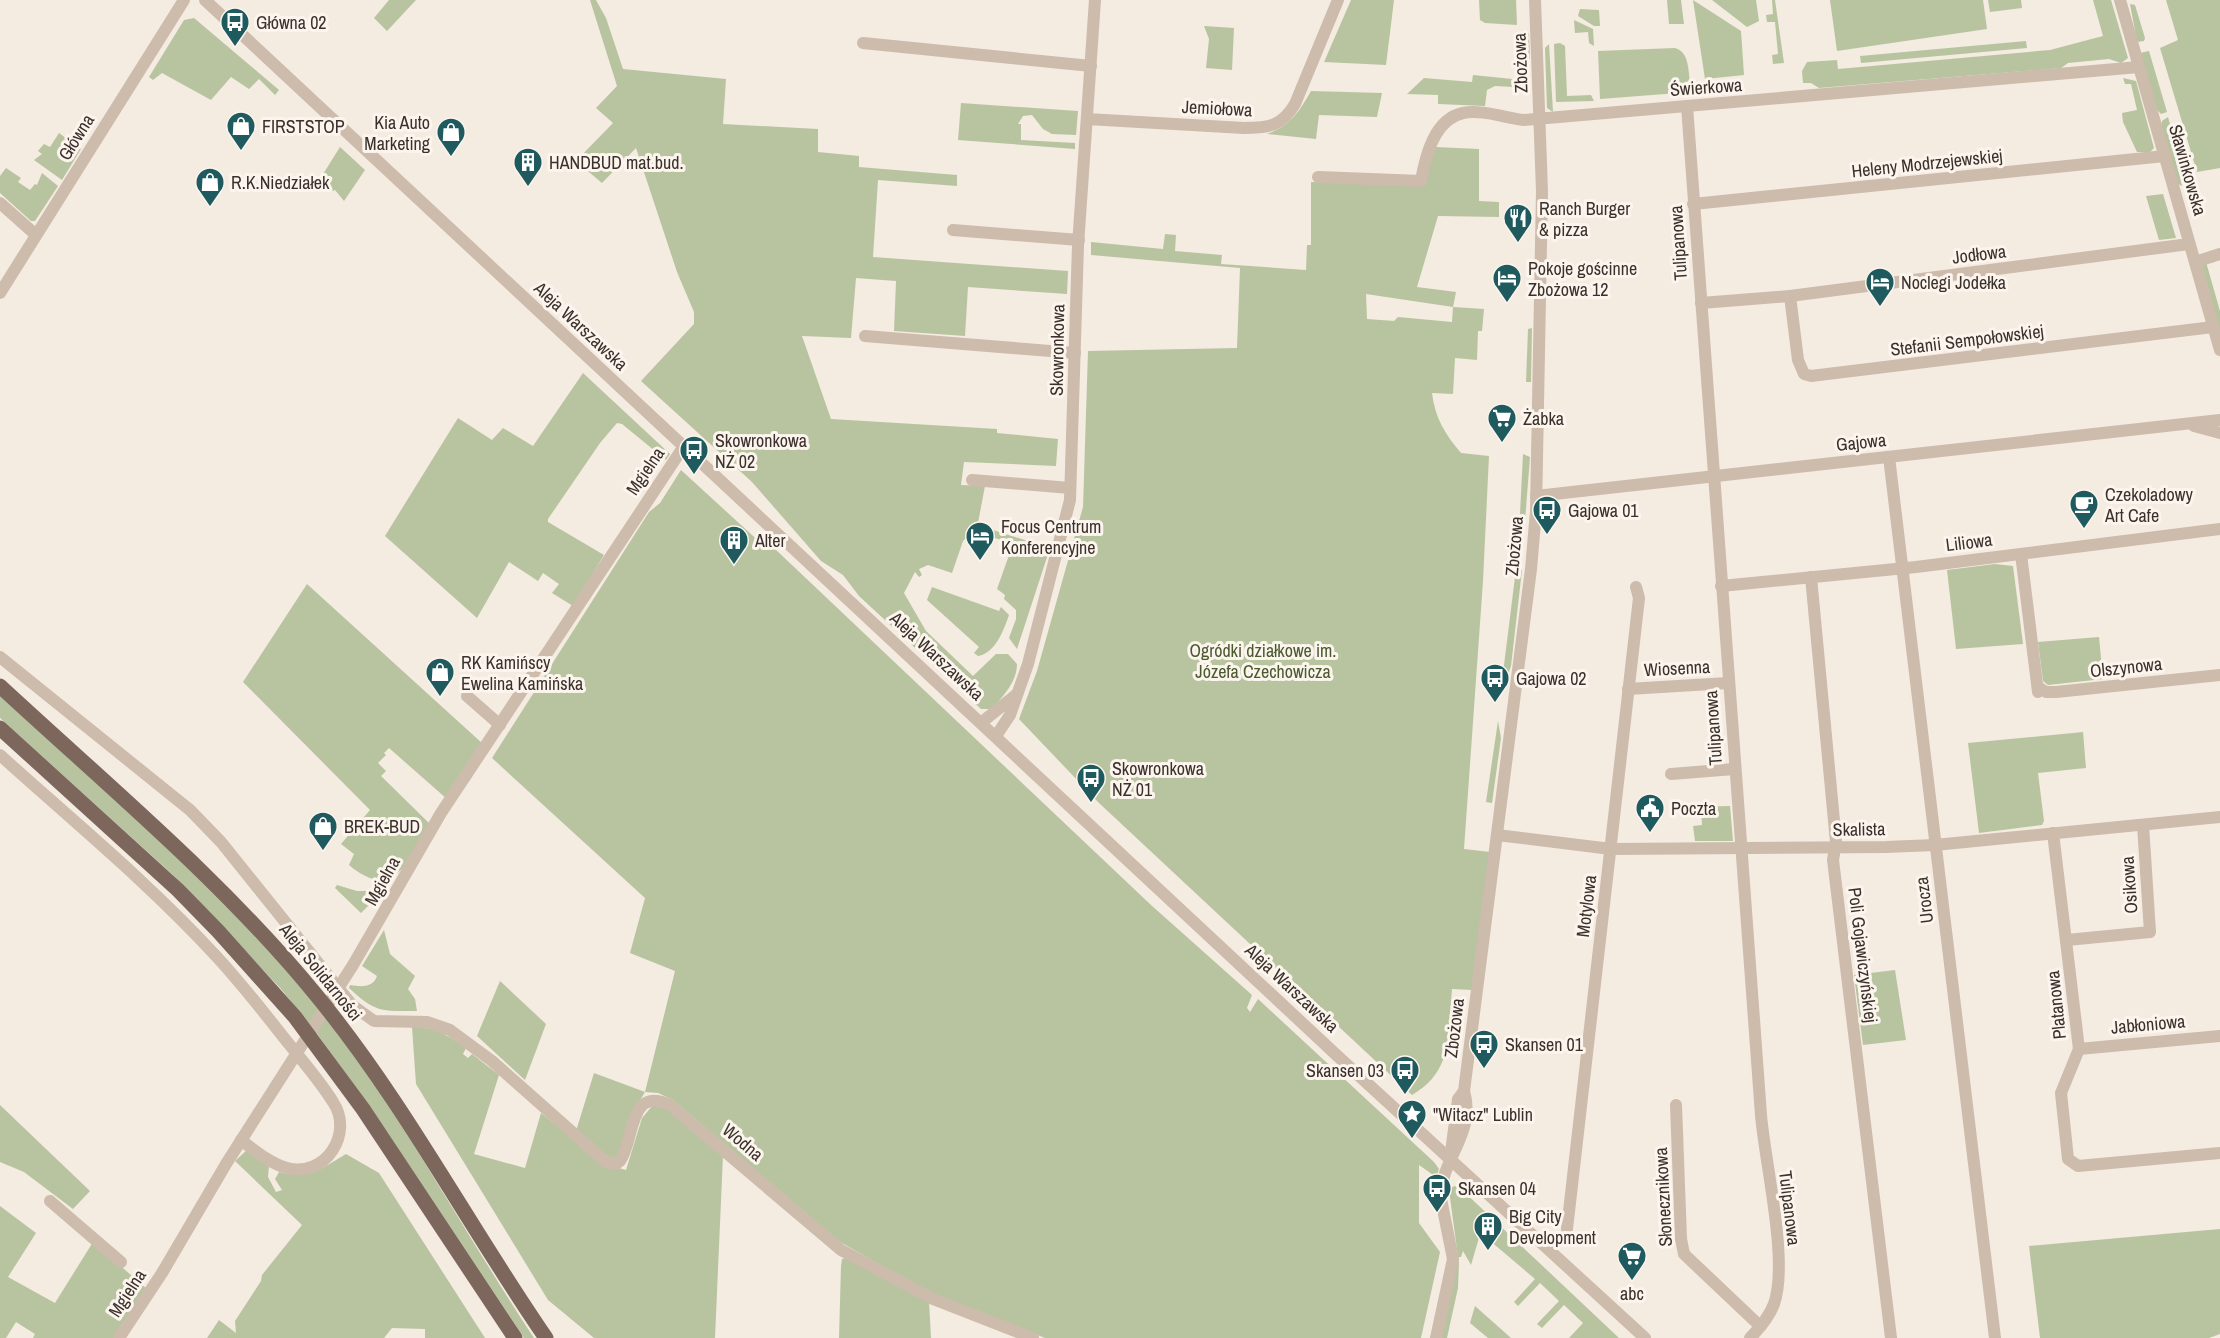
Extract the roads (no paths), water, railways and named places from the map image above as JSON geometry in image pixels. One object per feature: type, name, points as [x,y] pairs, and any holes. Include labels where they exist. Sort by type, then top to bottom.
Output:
[{"type":"main road","name":"Aleja Solidarności","points":[[0,686],[209,877],[269,940],[318,997],[389,1093],[546,1338]]},
{"type":"main road","points":[[0,728],[184,897],[295,1017],[363,1109],[515,1338]]},
{"type":"street","name":"Główna","points":[[0,293],[184,0]]},
{"type":"street","name":"Aleja Warszawska","points":[[205,0],[1645,1338]]},
{"type":"street","name":"Skowronkowa","points":[[996,736],[1010,715],[1030,656],[1065,525],[1071,488],[1079,240],[1095,0]]},
{"type":"street","name":"Jemiołowa","points":[[1087,119],[1244,128],[1267,128],[1278,124],[1288,116],[1295,104],[1338,0]]},
{"type":"street","name":"Zbożowa","points":[[1436,1338],[1452,1266],[1452,1248],[1440,1194],[1451,1159],[1458,1099],[1464,1092],[1531,569],[1536,496],[1542,191],[1535,0]]},
{"type":"street","name":"Sławinkowska","points":[[2120,0],[2220,350]]},
{"type":"street","points":[[863,44],[1091,66]]},
{"type":"street","name":"Świerkowa","points":[[1318,177],[1421,181],[1426,152],[1441,128],[1458,115],[1472,113],[1524,120],[1540,119],[2139,67]]},
{"type":"street","name":"Tulipanowa","points":[[1686,106],[1761,1115],[1777,1250],[1778,1280],[1775,1302],[1755,1334]]},
{"type":"street","name":"Heleny Modrzejewskiej","points":[[1693,204],[2165,156]]},
{"type":"street","points":[[0,203],[36,235]]},
{"type":"street","points":[[953,230],[1079,240]]},
{"type":"street","name":"Jodłowa","points":[[1701,303],[1790,296],[2190,244]]},
{"type":"street","points":[[2194,262],[2220,254]]},
{"type":"street","name":"Stefanii Sempołowskiej","points":[[1790,296],[1800,369],[1811,376],[2213,327]]},
{"type":"street","points":[[865,336],[1075,353]]},
{"type":"street","name":"Gajowa","points":[[1536,496],[2220,420]]},
{"type":"street","name":"Gajowa","points":[[2190,425],[2220,433]]},
{"type":"street","name":"Mgielna","points":[[119,1338],[162,1273],[241,1140],[282,1080],[354,965],[441,813],[684,446]]},
{"type":"street","name":"Urocza","points":[[1889,457],[1900,567],[1995,1338]]},
{"type":"street","points":[[972,480],[1071,488]]},
{"type":"street","name":"Liliowa","points":[[1721,586],[2021,554],[2220,529]]},
{"type":"street","name":"Olszynowa","points":[[2021,554],[2038,690],[2056,692],[2220,675]]},
{"type":"street","name":"Poli Gojawiczyńskiej","points":[[1811,577],[1836,847],[1834,868],[1891,1338]]},
{"type":"street","name":"Motylowa","points":[[1567,1228],[1639,598],[1636,587]]},
{"type":"street","name":"Wodna","points":[[0,657],[190,810],[221,842],[359,1011],[383,1022],[435,1023],[450,1030],[476,1052],[492,1061],[606,1162],[616,1164],[623,1157],[637,1111],[642,1105],[659,1100],[670,1105],[841,1250],[933,1299],[1034,1338]]},
{"type":"street","name":"Wiosenna","points":[[1628,689],[1728,683]]},
{"type":"street","points":[[982,722],[1017,694]]},
{"type":"street","points":[[467,696],[500,725]]},
{"type":"street","points":[[0,754],[142,883],[215,955],[309,1069],[333,1101],[340,1119],[340,1136],[331,1154],[308,1168],[288,1169],[241,1140]]},
{"type":"street","points":[[1671,774],[1734,769]]},
{"type":"street","name":"Skalista","points":[[1497,835],[1611,849],[1935,845],[2220,818]]},
{"type":"street","name":"Osikowa","points":[[2067,940],[2150,932],[2143,825]]},
{"type":"street","name":"Platanowa","points":[[2053,833],[2079,1049],[2061,1093],[2068,1159],[2072,1164],[2078,1166],[2220,1153]]},
{"type":"street","name":"Jabłoniowa","points":[[2079,1049],[2220,1036]]},
{"type":"street","name":"Słonecznikowa","points":[[1676,1104],[1681,1239],[1684,1254],[1755,1334]]},
{"type":"street","points":[[50,1201],[121,1262]]},
{"type":"place","name":"Główna 02","points":[[235,48]]},
{"type":"place","name":"FIRSTSTOP","points":[[241,152]]},
{"type":"place","name":"Kia Auto Marketing","points":[[451,158]]},
{"type":"place","name":"HANDBUD mat.bud.","points":[[528,188]]},
{"type":"place","name":"R.K.Niedziałek","points":[[210,208]]},
{"type":"place","name":"Ranch Burger & pizza","points":[[1518,244]]},
{"type":"place","name":"Pokoje gościnne Zbożowa 12","points":[[1507,304]]},
{"type":"place","name":"Noclegi Jodełka","points":[[1880,308]]},
{"type":"place","name":"Żabka","points":[[1502,444]]},
{"type":"place","name":"Skowronkowa NŻ 02","points":[[694,476]]},
{"type":"place","name":"Czekoladowy Art Cafe","points":[[2084,530]]},
{"type":"place","name":"Gajowa 01","points":[[1547,536]]},
{"type":"place","name":"Focus Centrum Konferencyjne","points":[[980,562]]},
{"type":"place","name":"Alter","points":[[734,566]]},
{"type":"place","name":"RK Kamińscy Ewelina Kamińska","points":[[440,698]]},
{"type":"place","name":"Gajowa 02","points":[[1495,704]]},
{"type":"place","name":"Skowronkowa NŻ 01","points":[[1091,804]]},
{"type":"place","name":"Poczta","points":[[1650,834]]},
{"type":"place","name":"BREK-BUD","points":[[323,852]]},
{"type":"place","name":"Skansen 01","points":[[1484,1070]]},
{"type":"place","name":"Skansen 03","points":[[1405,1096]]},
{"type":"place","name":"\"Witacz\" Lublin","points":[[1412,1140]]},
{"type":"place","name":"Skansen 04","points":[[1437,1214]]},
{"type":"place","name":"Big City Development","points":[[1488,1252]]},
{"type":"place","name":"abc","points":[[1632,1282]]},
{"type":"park label","name":"Ogródki działkowe im. Józefa Czechowicza","points":[[1263,660]]}]
